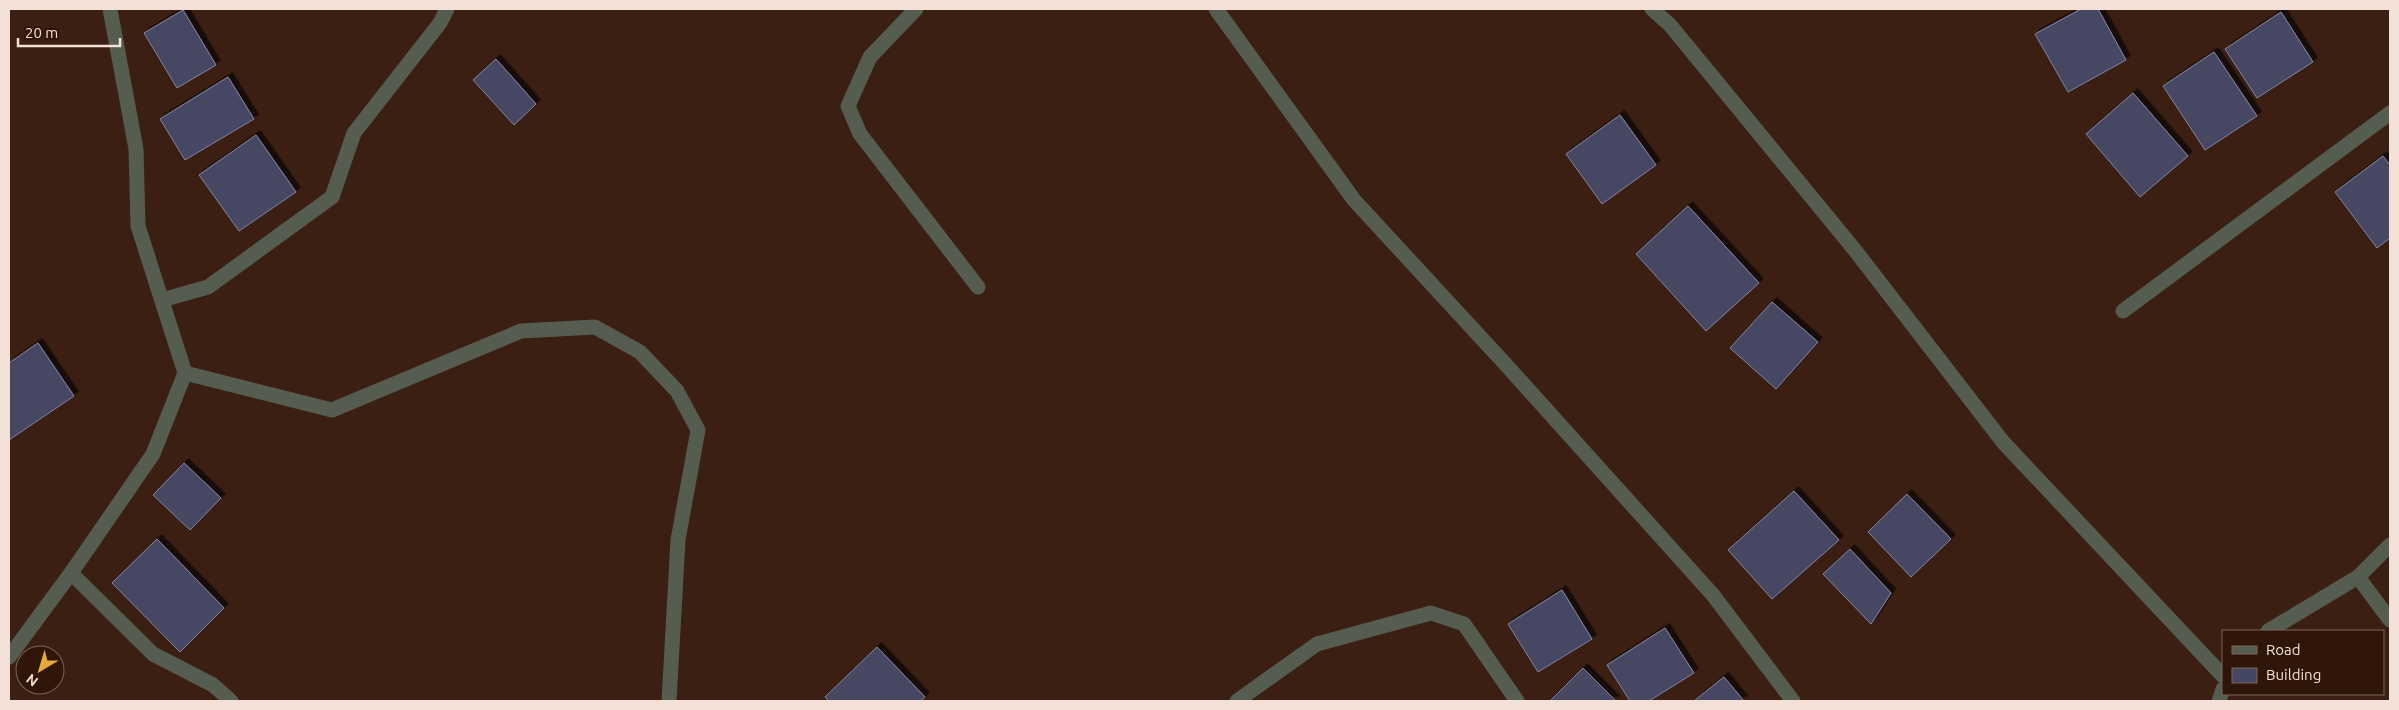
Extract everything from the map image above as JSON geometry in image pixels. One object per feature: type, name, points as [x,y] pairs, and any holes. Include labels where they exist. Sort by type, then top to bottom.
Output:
[{"type":"street","points":[[9,657],[72,573],[153,454],[185,373],[138,226],[136,149],[110,9]]},
{"type":"street","points":[[162,300],[208,287],[332,198],[354,133],[440,23],[447,9]]},
{"type":"street","points":[[916,9],[870,57],[848,106],[860,134],[978,287]]},
{"type":"street","points":[[1216,9],[1354,200],[1508,367],[1713,595],[1793,701]]},
{"type":"street","points":[[1652,9],[1670,25],[1854,250],[2003,442],[2222,675]]},
{"type":"street","points":[[2122,312],[2390,113]]},
{"type":"street","points":[[185,373],[332,410],[521,331],[595,327],[640,352],[677,391],[698,430],[678,540],[669,701]]},
{"type":"street","points":[[2270,630],[2358,577],[2390,545]]},
{"type":"street","points":[[72,573],[153,654],[213,685],[231,701]]},
{"type":"street","points":[[2358,577],[2390,620]]},
{"type":"street","points":[[1237,701],[1317,644],[1431,613],[1464,624],[1517,701]]},
{"type":"building","points":[[2081,9],[2098,9],[2126,60],[2068,92],[2035,34]]},
{"type":"building","points":[[183,10],[216,65],[177,88],[144,33]]},
{"type":"building","points":[[2281,12],[2313,62],[2257,98],[2225,49]]},
{"type":"building","points":[[2214,52],[2257,116],[2205,150],[2163,86]]},
{"type":"building","points":[[496,59],[536,104],[514,125],[473,80]]},
{"type":"building","points":[[228,77],[254,119],[185,160],[160,119]]},
{"type":"building","points":[[2133,93],[2188,156],[2140,197],[2086,134]]},
{"type":"building","points":[[1620,115],[1656,165],[1602,204],[1566,154]]},
{"type":"building","points":[[256,135],[296,192],[239,231],[199,175]]},
{"type":"building","points":[[2383,156],[2390,165],[2390,238],[2377,248],[2335,192]]},
{"type":"building","points":[[1688,206],[1759,283],[1706,331],[1636,254]]},
{"type":"building","points":[[1772,302],[1818,342],[1776,389],[1730,348]]},
{"type":"building","points":[[38,343],[74,396],[9,440],[9,363]]},
{"type":"building","points":[[184,463],[221,498],[190,530],[153,495]]},
{"type":"building","points":[[1794,491],[1839,540],[1772,599],[1728,550]]},
{"type":"building","points":[[1907,494],[1951,539],[1911,577],[1868,532]]},
{"type":"building","points":[[157,539],[224,608],[180,652],[112,583]]},
{"type":"building","points":[[1850,549],[1891,593],[1871,624],[1823,574]]},
{"type":"building","points":[[1562,590],[1592,639],[1538,672],[1508,624]]},
{"type":"building","points":[[1665,628],[1694,673],[1649,701],[1630,701],[1607,665]]},
{"type":"building","points":[[877,647],[925,697],[921,701],[829,701],[825,697]]},
{"type":"building","points":[[1583,668],[1616,701],[1550,701]]},
{"type":"building","points":[[1724,677],[1744,701],[1694,701]]}]
